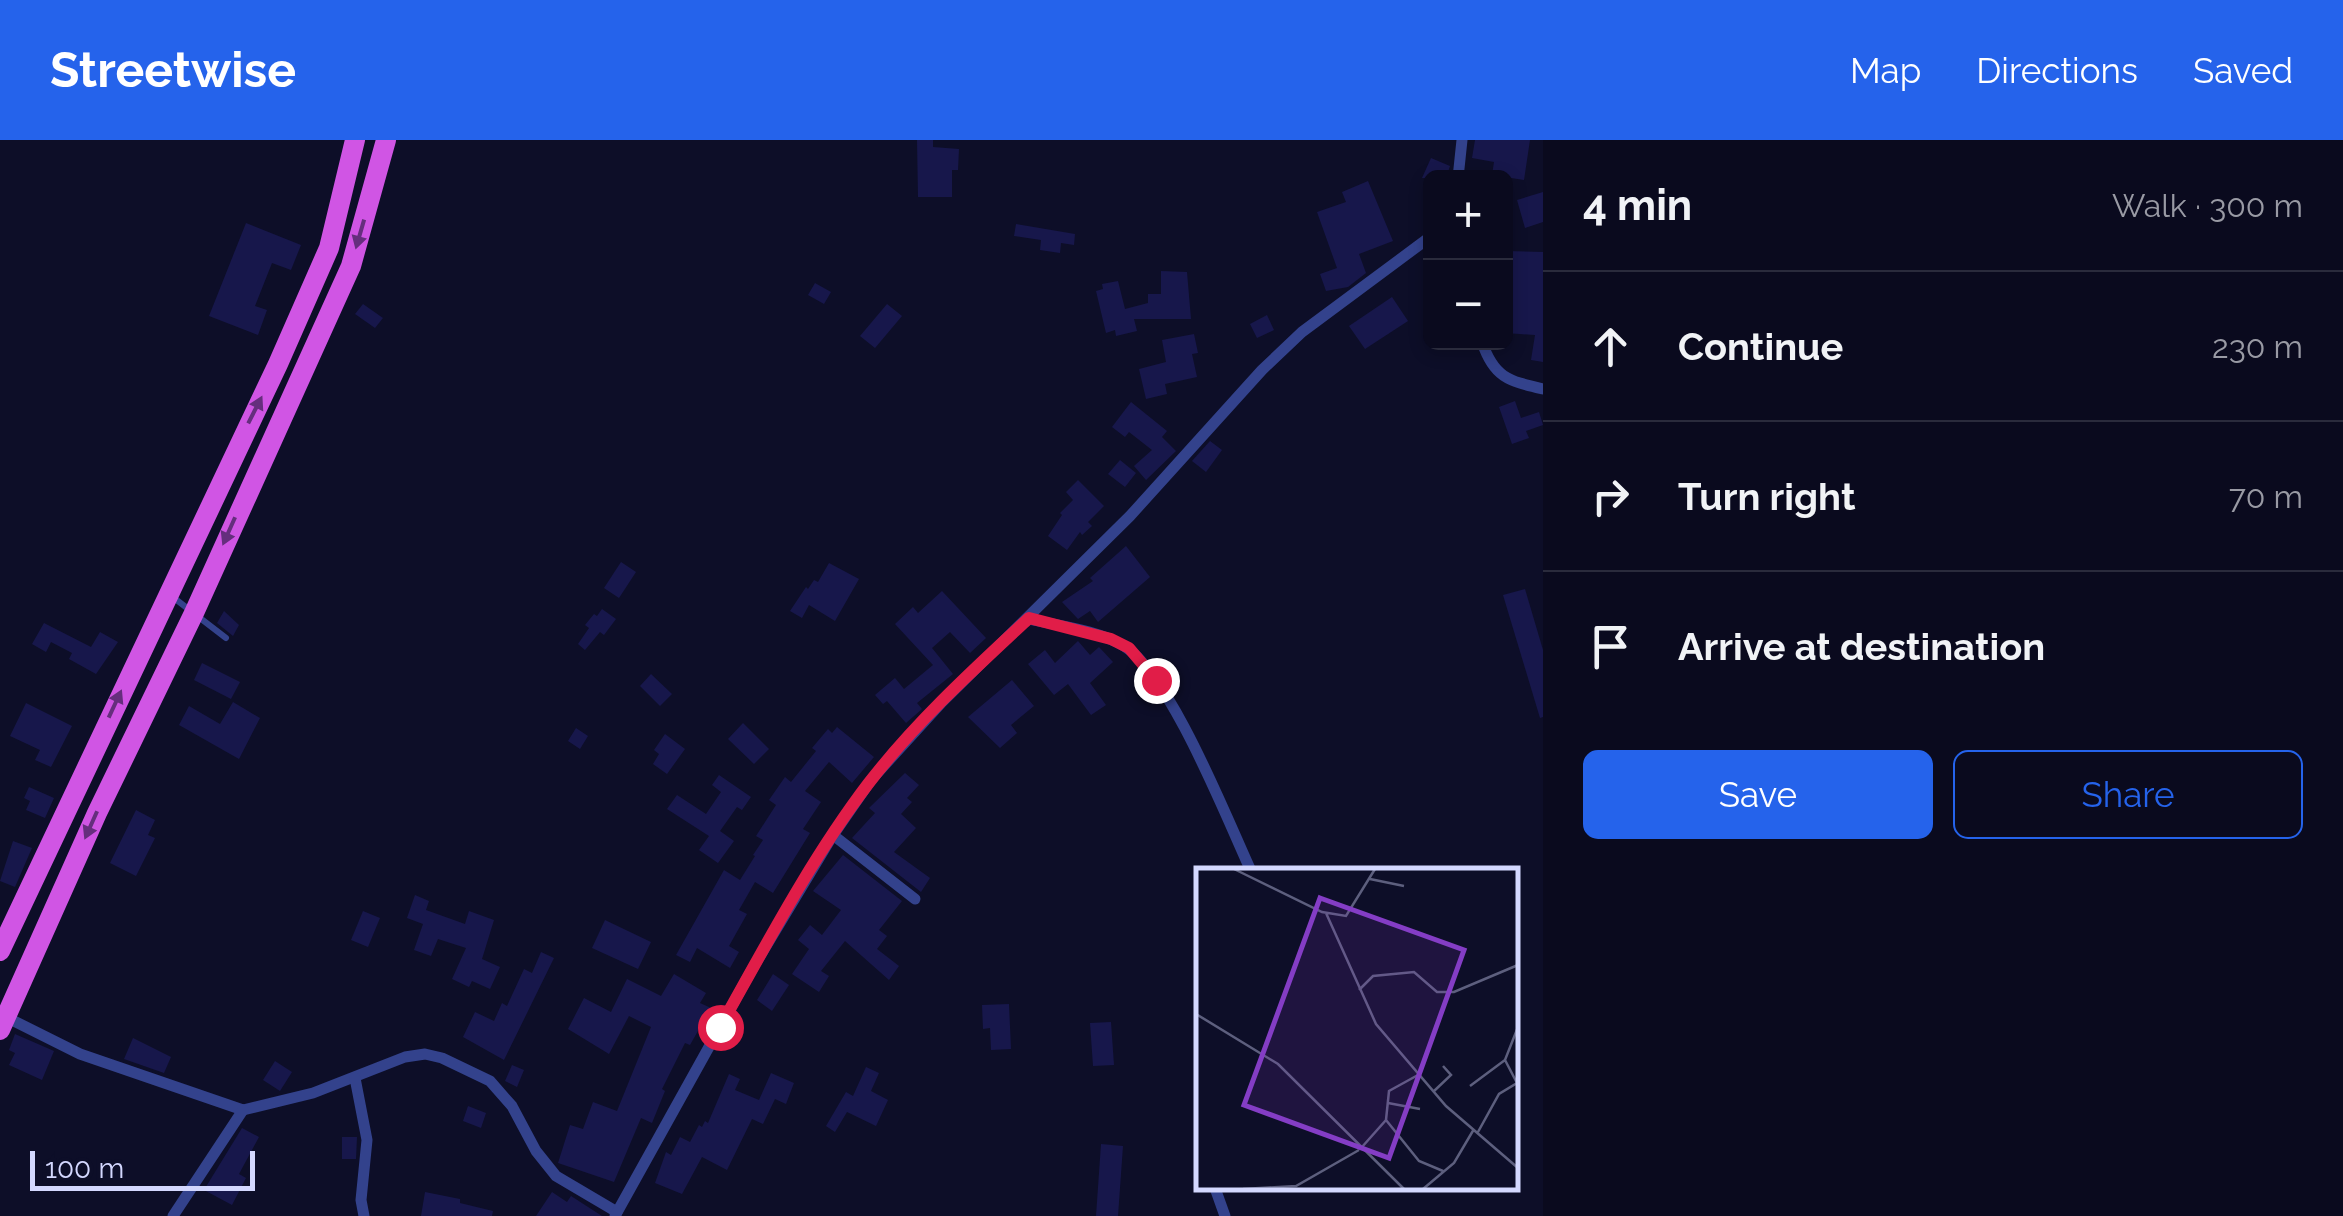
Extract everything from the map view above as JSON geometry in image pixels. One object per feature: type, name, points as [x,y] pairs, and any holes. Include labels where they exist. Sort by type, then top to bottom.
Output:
[{"type":"highway","points":[[0,951],[329,248],[354,140]]},
{"type":"highway","points":[[3,1023],[351,266],[386,140]]},
{"type":"street","points":[[1459,170],[1462,140]]},
{"type":"street","points":[[3,1023],[243,1110],[313,1092],[406,1057],[425,1054],[442,1058],[490,1081],[512,1106],[536,1151],[556,1176],[616,1214],[746,981],[833,835],[871,780],[930,715],[1142,504],[1262,370],[1302,332],[1423,242]]},
{"type":"street","points":[[1485,350],[1503,377],[1543,389]]},
{"type":"street","points":[[1029,618],[1111,639],[1129,648],[1156,680],[1184,727],[1250,868]]},
{"type":"street","points":[[833,835],[915,899]]},
{"type":"street","points":[[355,1078],[366,1140],[361,1200],[364,1216]]},
{"type":"street","points":[[173,1216],[243,1110]]},
{"type":"street","points":[[1216,1191],[1225,1216]]},
{"type":"lane","points":[[169,594],[226,638]]},
{"type":"building","points":[[917,140],[933,140],[933,147],[959,149],[958,170],[952,170],[952,197],[918,197]]},
{"type":"building","points":[[1475,140],[1530,140],[1524,180],[1513,178],[1513,170],[1493,170],[1494,162],[1472,158]]},
{"type":"building","points":[[1431,158],[1450,166],[1449,170],[1426,170]]},
{"type":"building","points":[[1368,181],[1393,241],[1359,254],[1366,273],[1348,287],[1326,291],[1320,274],[1337,268],[1317,212],[1346,202],[1342,192]]},
{"type":"building","points":[[1543,192],[1543,222],[1525,228],[1517,200]]},
{"type":"building","points":[[246,223],[301,245],[291,270],[272,263],[255,306],[267,310],[258,335],[209,316]]},
{"type":"building","points":[[1016,224],[1075,234],[1074,245],[1061,243],[1060,253],[1040,250],[1041,240],[1014,236]]},
{"type":"building","points":[[1513,251],[1543,252],[1543,362],[1531,360],[1535,335],[1513,333]]},
{"type":"building","points":[[1161,271],[1187,272],[1191,319],[1134,319],[1137,331],[1116,336],[1115,330],[1106,333],[1096,291],[1103,289],[1102,284],[1118,281],[1125,309],[1148,303],[1148,294],[1161,294]]},
{"type":"building","points":[[815,283],[831,292],[824,304],[808,295]]},
{"type":"building","points":[[1392,297],[1408,321],[1365,349],[1349,326]]},
{"type":"building","points":[[363,304],[383,318],[375,328],[355,314]]},
{"type":"building","points":[[887,304],[902,316],[875,348],[860,336]]},
{"type":"building","points":[[1267,315],[1274,330],[1257,338],[1250,324]]},
{"type":"building","points":[[1194,334],[1198,353],[1192,354],[1197,377],[1165,384],[1167,394],[1146,399],[1139,369],[1166,362],[1162,340]]},
{"type":"building","points":[[1515,401],[1521,418],[1539,412],[1543,425],[1526,431],[1529,438],[1512,444],[1499,407]]},
{"type":"building","points":[[1131,402],[1167,431],[1162,437],[1176,451],[1146,480],[1134,466],[1152,450],[1129,432],[1125,437],[1112,427]]},
{"type":"building","points":[[1210,441],[1222,450],[1206,472],[1192,461]]},
{"type":"building","points":[[1120,460],[1136,473],[1125,487],[1108,474]]},
{"type":"building","points":[[1078,480],[1104,506],[1088,522],[1092,526],[1082,535],[1080,532],[1067,550],[1048,536],[1060,513],[1073,500],[1066,492]]},
{"type":"building","points":[[1126,546],[1150,577],[1098,622],[1090,611],[1078,619],[1062,602],[1093,581],[1090,578]]},
{"type":"building","points":[[621,562],[636,572],[619,598],[604,588]]},
{"type":"building","points":[[829,563],[859,579],[835,621],[809,605],[802,618],[790,611],[806,587],[814,580],[818,582]]},
{"type":"building","points":[[1525,589],[1543,650],[1540,718],[1503,595]]},
{"type":"building","points":[[942,591],[986,638],[970,653],[950,632],[932,648],[953,674],[917,703],[922,709],[906,723],[887,701],[883,704],[875,695],[895,678],[904,689],[933,665],[895,624],[913,607],[918,613]]},
{"type":"building","points":[[602,609],[616,619],[585,650],[578,644],[589,628],[585,625]]},
{"type":"building","points":[[224,611],[239,625],[233,636],[217,623]]},
{"type":"building","points":[[44,623],[91,647],[100,632],[118,642],[96,674],[69,659],[72,653],[51,642],[46,652],[32,644]]},
{"type":"building","points":[[1078,641],[1090,655],[1099,647],[1113,662],[1090,683],[1106,705],[1091,715],[1068,684],[1054,695],[1028,664],[1045,650],[1055,663]]},
{"type":"building","points":[[202,663],[240,682],[231,699],[194,680]]},
{"type":"building","points":[[651,674],[672,694],[660,706],[640,686]]},
{"type":"building","points":[[1012,680],[1034,706],[1011,725],[1017,733],[1000,748],[968,717]]},
{"type":"building","points":[[233,702],[260,718],[239,759],[179,725],[189,706],[220,724]]},
{"type":"building","points":[[26,703],[72,726],[51,767],[35,760],[40,750],[10,736]]},
{"type":"building","points":[[743,723],[769,749],[754,764],[728,739]]},
{"type":"building","points":[[837,727],[874,757],[852,783],[829,762],[805,791],[821,802],[803,829],[810,833],[773,893],[755,882],[739,910],[747,914],[729,946],[739,952],[730,968],[697,948],[690,962],[676,955],[724,870],[740,880],[755,856],[763,840],[756,836],[776,805],[769,800],[785,777],[791,782],[816,751],[812,748],[828,729],[832,733]]},
{"type":"building","points":[[576,728],[588,736],[580,749],[568,741]]},
{"type":"building","points":[[665,734],[685,749],[667,774],[653,764],[659,754],[654,750]]},
{"type":"building","points":[[905,773],[919,785],[907,798],[912,802],[901,814],[916,828],[894,852],[930,878],[921,892],[852,838],[875,813],[869,808]]},
{"type":"building","points":[[719,775],[751,797],[742,810],[737,807],[720,831],[734,841],[718,863],[699,850],[709,836],[667,809],[677,795],[706,814],[721,792],[712,785]]},
{"type":"building","points":[[29,787],[54,798],[45,818],[26,810],[30,801],[24,798]]},
{"type":"building","points":[[136,810],[155,820],[148,835],[155,838],[136,876],[110,863]]},
{"type":"building","points":[[13,841],[32,848],[15,887],[0,881]]},
{"type":"building","points":[[843,855],[902,901],[879,930],[887,936],[877,949],[899,966],[889,980],[845,941],[821,971],[829,976],[819,992],[792,974],[809,949],[798,940],[810,925],[822,935],[841,910],[813,891]]},
{"type":"building","points":[[415,895],[429,901],[426,910],[465,924],[469,911],[494,920],[482,959],[500,967],[490,989],[472,981],[469,987],[452,979],[466,948],[438,939],[431,956],[414,950],[423,924],[407,918]]},
{"type":"building","points":[[363,911],[380,918],[368,947],[351,940]]},
{"type":"building","points":[[605,920],[651,942],[638,969],[592,948]]},
{"type":"building","points":[[541,952],[554,958],[504,1060],[463,1037],[475,1012],[494,1021],[502,1003],[507,1006],[524,969],[532,973]]},
{"type":"building","points":[[674,974],[706,993],[700,1003],[711,1008],[690,1045],[685,1043],[662,1089],[665,1091],[652,1123],[641,1118],[614,1182],[558,1163],[570,1125],[583,1129],[593,1102],[617,1111],[651,1027],[629,1016],[609,1054],[568,1029],[584,998],[611,1012],[627,979],[661,996]]},
{"type":"building","points":[[773,974],[789,985],[772,1011],[757,1000]]},
{"type":"building","points":[[1009,1004],[1011,1049],[991,1050],[990,1028],[983,1029],[982,1005]]},
{"type":"building","points":[[1111,1022],[1114,1065],[1093,1066],[1090,1023]]},
{"type":"building","points":[[15,1034],[54,1051],[42,1080],[9,1065],[15,1053],[9,1050]]},
{"type":"building","points":[[133,1038],[171,1057],[164,1073],[124,1059]]},
{"type":"building","points":[[275,1061],[292,1072],[280,1091],[263,1080]]},
{"type":"building","points":[[512,1065],[524,1070],[517,1087],[505,1081]]},
{"type":"building","points":[[866,1067],[879,1073],[871,1091],[888,1100],[876,1126],[847,1112],[835,1132],[826,1126],[846,1092],[853,1096]]},
{"type":"building","points":[[771,1073],[794,1083],[786,1104],[775,1099],[763,1124],[752,1119],[727,1170],[702,1157],[682,1194],[655,1183],[666,1152],[671,1155],[680,1137],[690,1142],[699,1125],[708,1123],[729,1074],[740,1079],[735,1090],[759,1100]]},
{"type":"building","points":[[468,1106],[486,1113],[481,1128],[463,1121]]},
{"type":"building","points":[[242,1128],[259,1137],[239,1174],[246,1178],[232,1205],[204,1190]]},
{"type":"building","points":[[342,1137],[357,1137],[356,1159],[342,1159]]},
{"type":"building","points":[[1101,1144],[1123,1146],[1118,1216],[1096,1216]]},
{"type":"building","points":[[425,1192],[460,1199],[460,1203],[493,1211],[492,1216],[421,1216]]},
{"type":"building","points":[[552,1192],[567,1202],[571,1196],[602,1216],[536,1216]]},
{"type":"route","points":[[720,1027],[833,835],[871,780],[942,702],[1029,618],[1111,639],[1129,648],[1156,680]]}]
